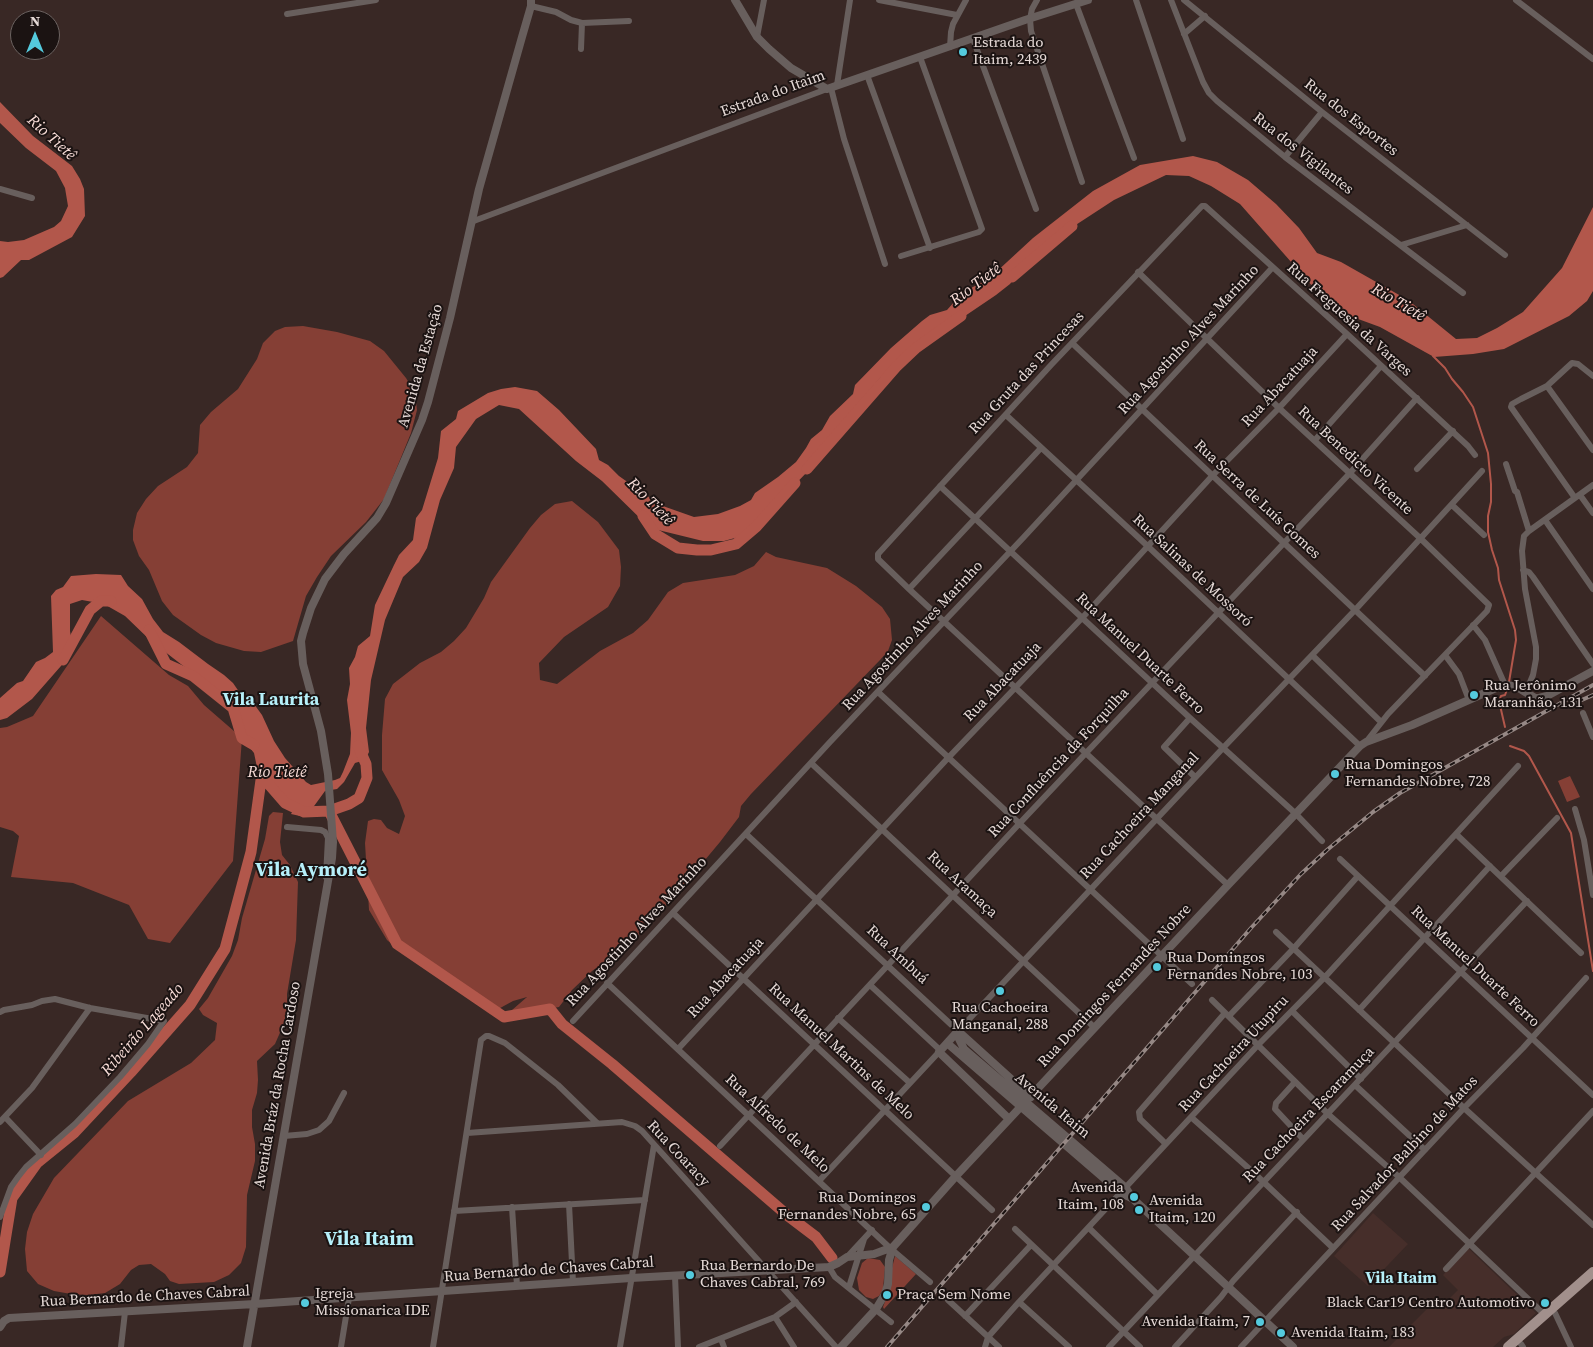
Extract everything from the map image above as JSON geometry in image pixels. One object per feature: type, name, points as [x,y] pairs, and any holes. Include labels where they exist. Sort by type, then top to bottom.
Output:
[{"type":"main road","points":[[1508,1347],[1593,1272]]},
{"type":"main road","points":[[1521,1346],[1593,1280]]},
{"type":"street","points":[[287,14],[376,0]]},
{"type":"street","points":[[735,0],[758,37],[791,68],[832,87]]},
{"type":"street","points":[[758,37],[764,0]]},
{"type":"street","points":[[850,0],[832,87],[844,138],[885,264]]},
{"type":"street","points":[[879,0],[957,15]]},
{"type":"street","points":[[950,47],[951,32],[957,15],[966,0]]},
{"type":"street","points":[[1037,0],[1030,18],[1031,31],[1082,182]]},
{"type":"street","name":"Estrada do Itaim","points":[[471,222],[832,87],[1030,18],[1088,0]]},
{"type":"street","points":[[1136,0],[1183,139]]},
{"type":"street","name":"Rua dos Vigilantes","points":[[1171,0],[1209,93],[1224,108],[1285,157],[1463,293]]},
{"type":"street","name":"Rua dos Esportes","points":[[1184,0],[1322,112],[1505,255]]},
{"type":"street","points":[[1516,0],[1593,58]]},
{"type":"street","points":[[531,3],[582,23],[629,21]]},
{"type":"street","name":"Avenida da Estação","points":[[332,828],[328,774],[321,730],[303,664],[301,641],[305,623],[317,592],[325,579],[344,554],[377,518],[386,503],[416,436],[442,352],[486,161],[531,3]]},
{"type":"street","points":[[1076,4],[1134,158]]},
{"type":"street","points":[[1184,34],[1205,16]]},
{"type":"street","points":[[581,49],[582,23]]},
{"type":"street","points":[[973,39],[1036,209]]},
{"type":"street","points":[[901,256],[982,230],[920,57]]},
{"type":"street","points":[[867,75],[930,248]]},
{"type":"street","points":[[1285,157],[1322,112]]},
{"type":"street","points":[[0,189],[32,198]]},
{"type":"street","name":"Rua Freguesia da Varges","points":[[1202,207],[1347,334],[1467,444],[1475,455]]},
{"type":"street","name":"Rua Gruta das Princesas","points":[[909,589],[878,559],[878,554],[1138,272],[1202,207]]},
{"type":"street","points":[[1401,245],[1467,225]]},
{"type":"street","name":"Rua Agostinho Alves Marinho","points":[[573,1021],[811,762],[944,622],[1272,268]]},
{"type":"street","name":"Rua Benedicto Vicente","points":[[1138,272],[1278,408],[1420,538],[1487,603],[1489,608]]},
{"type":"street","name":"Rua Abacatuaja","points":[[678,1049],[948,758],[1083,618],[1212,474],[1278,408],[1347,334]]},
{"type":"street","name":"Rua Serra de Luís Gomes","points":[[1072,343],[1425,676]]},
{"type":"street","points":[[1593,376],[1576,363],[1571,364],[1547,386],[1521,398],[1512,404],[1511,407],[1577,496],[1593,513]]},
{"type":"street","points":[[1315,440],[1382,366]]},
{"type":"street","points":[[1547,386],[1593,450]]},
{"type":"street","name":"Rua Confluência da Forquilha","points":[[720,1146],[1151,682],[1350,473],[1417,398]]},
{"type":"street","name":"Rua Salinas de Mossoró","points":[[1006,415],[1218,611],[1288,679],[1363,744]]},
{"type":"street","points":[[1417,469],[1453,431]]},
{"type":"street","points":[[1042,448],[909,589],[1228,885]]},
{"type":"street","points":[[1506,464],[1517,492],[1528,531]]},
{"type":"street","name":"Rua Cachoeira Manganal","points":[[819,1181],[1222,748],[1356,609],[1482,472]]},
{"type":"street","points":[[1526,692],[1533,675],[1536,647],[1526,603],[1523,542],[1528,531],[1593,485]]},
{"type":"street","name":"Rua Manuel Duarte Ferro","points":[[940,486],[1322,840]]},
{"type":"street","points":[[1452,505],[1484,536]]},
{"type":"street","points":[[1545,520],[1593,588]]},
{"type":"street","points":[[1524,570],[1533,577],[1593,664]]},
{"type":"street","name":"Rua Domingos Fernandes Nobre","points":[[845,1259],[874,1254],[892,1248],[956,1176],[1294,813],[1363,744],[1381,722],[1489,608]]},
{"type":"street","points":[[1473,625],[1485,640],[1506,685]]},
{"type":"street","points":[[1312,655],[1381,722]]},
{"type":"street","points":[[1445,655],[1456,668],[1469,700]]},
{"type":"street","points":[[1363,744],[1412,725],[1496,688],[1506,685],[1517,687],[1537,698],[1548,696],[1593,671]]},
{"type":"street","points":[[878,692],[1192,984]]},
{"type":"street","points":[[1582,712],[1593,737]]},
{"type":"street","points":[[1190,718],[1164,747],[1195,777]]},
{"type":"street","name":"Rua Aramaça","points":[[811,762],[1025,960],[1095,1028]]},
{"type":"street","name":"Rua Cachoeira Utupiru","points":[[988,1337],[1258,1045],[1325,977],[1518,766]]},
{"type":"street","points":[[1575,809],[1584,840],[1593,895]]},
{"type":"street","points":[[1501,876],[1557,818]]},
{"type":"street","points":[[287,827],[325,832],[328,838],[327,886]]},
{"type":"street","name":"Avenida Bráz da Rocha Cardoso","points":[[247,1347],[332,858],[332,828]]},
{"type":"street","name":"Rua Ambuá","points":[[746,834],[888,965],[957,1032],[1031,1097]]},
{"type":"street","points":[[1456,834],[1581,953]]},
{"type":"street","name":"Rua Manuel Duarte Ferro","points":[[1340,859],[1593,1094]]},
{"type":"street","points":[[1359,1010],[1490,866]]},
{"type":"street","points":[[1166,1144],[1140,1119],[1139,1112],[1227,1014],[1294,948],[1358,876]]},
{"type":"street","name":"Rua Cachoeira Escaramuça","points":[[1109,1347],[1527,901]]},
{"type":"street","name":"Rua Manuel Martins de Melo","points":[[673,912],[992,1210]]},
{"type":"street","points":[[1276,932],[1464,1108],[1593,1225]]},
{"type":"street","name":"Rua Salvador Balbino de Matos","points":[[1241,1347],[1399,1177],[1532,1038],[1586,978]]},
{"type":"street","name":"Rua Alfredo de Melo","points":[[607,984],[930,1282]]},
{"type":"street","points":[[870,985],[1009,1119]]},
{"type":"street","points":[[0,1012],[54,999],[90,1008],[164,1020],[148,1044],[76,1124],[26,1167],[14,1182],[0,1217]]},
{"type":"street","points":[[1212,1000],[1294,1082],[1399,1177],[1544,1314]]},
{"type":"street","points":[[0,1122],[32,1088],[90,1008]]},
{"type":"street","points":[[1292,1011],[1361,1079]]},
{"type":"street","points":[[838,1018],[910,1083]]},
{"type":"street","name":"Avenida Itaim","points":[[957,1032],[961,1051]]},
{"type":"street","points":[[433,1347],[480,1044],[483,1038],[493,1037],[505,1043],[558,1085],[597,1123]]},
{"type":"street","name":"Avenida Itaim","points":[[947,1043],[961,1051],[1114,1182],[1292,1347]]},
{"type":"street","points":[[1294,1082],[1276,1103],[1275,1109],[1304,1139]]},
{"type":"street","points":[[1355,1085],[1425,1150]]},
{"type":"street","points":[[284,1136],[307,1134],[319,1130],[329,1121],[344,1093]]},
{"type":"street","points":[[1446,1269],[1593,1112]]},
{"type":"street","points":[[5,1117],[41,1155]]},
{"type":"street","points":[[1192,1117],[1264,1181],[1334,1248]]},
{"type":"street","name":"Rua Coaracy","points":[[467,1132],[597,1123],[629,1123],[642,1131],[836,1347]]},
{"type":"street","points":[[620,1347],[654,1145]]},
{"type":"street","points":[[454,1211],[645,1200]]},
{"type":"street","points":[[569,1204],[572,1282]]},
{"type":"street","points":[[512,1207],[517,1286]]},
{"type":"street","points":[[1175,1347],[1296,1212]]},
{"type":"street","points":[[1088,1228],[1157,1294]]},
{"type":"street","points":[[1015,1229],[1140,1347]]},
{"type":"street","name":"Rua Bernardo de Chaves Cabral","points":[[2,1324],[9,1318],[255,1304],[831,1266],[845,1259],[872,1230]]},
{"type":"street","points":[[849,1287],[864,1239]]},
{"type":"street","points":[[965,1316],[1031,1245]]},
{"type":"street","points":[[841,1347],[876,1309],[885,1294],[892,1248]]},
{"type":"street","points":[[874,1254],[885,1259],[889,1266]]},
{"type":"street","points":[[831,1266],[835,1277],[891,1322]]},
{"type":"street","points":[[675,1276],[678,1347]]},
{"type":"street","points":[[341,1347],[348,1298]]},
{"type":"street","points":[[948,1300],[999,1347]]},
{"type":"street","points":[[699,1347],[775,1317],[796,1302]]},
{"type":"street","points":[[1019,1302],[1069,1347]]},
{"type":"street","points":[[121,1347],[125,1312]]},
{"type":"street","points":[[1555,1313],[1571,1347]]},
{"type":"street","points":[[775,1317],[794,1347]]},
{"type":"street","points":[[985,1347],[988,1337]]},
{"type":"street","points":[[721,1339],[724,1347]]},
{"type":"shaded area","points":[[303,326],[337,332],[370,341],[384,351],[406,378],[415,393],[417,410],[411,433],[384,499],[366,522],[331,556],[317,577],[306,596],[293,641],[261,652],[244,651],[216,643],[173,615],[162,601],[149,570],[139,556],[133,540],[133,530],[137,513],[146,499],[158,486],[187,467],[198,453],[200,425],[211,412],[238,389],[257,359],[263,343],[275,331],[285,327]]},
{"type":"shaded area","points":[[572,501],[598,522],[619,550],[621,567],[620,586],[608,607],[564,637],[539,663],[540,680],[557,684],[600,651],[633,633],[648,620],[668,592],[683,583],[735,575],[754,566],[766,552],[776,557],[827,568],[856,586],[882,607],[890,619],[892,640],[888,651],[880,660],[751,794],[741,806],[739,817],[720,842],[674,897],[612,964],[604,963],[592,971],[572,990],[559,1007],[504,1017],[527,997],[513,1001],[491,1013],[479,1001],[450,982],[422,959],[400,951],[387,940],[369,910],[365,843],[368,821],[374,819],[381,820],[387,828],[399,834],[405,816],[399,800],[382,770],[385,699],[393,684],[420,663],[441,652],[454,641],[466,628],[491,582],[530,528],[541,515],[555,504]]},
{"type":"shaded area","points":[[101,616],[169,675],[188,686],[204,705],[242,738],[233,861],[170,943],[148,939],[129,905],[73,883],[11,877],[19,836],[13,831],[0,827],[0,728],[33,716]]},
{"type":"shaded area","points":[[1570,776],[1580,797],[1567,802],[1558,781]]},
{"type":"shaded area","points":[[273,812],[283,813],[280,842],[282,855],[290,865],[298,882],[296,940],[287,994],[287,1012],[282,1028],[275,1044],[257,1061],[257,1093],[252,1110],[255,1161],[247,1195],[246,1247],[241,1263],[229,1275],[214,1282],[179,1284],[170,1281],[165,1274],[151,1264],[139,1265],[131,1270],[120,1284],[105,1293],[71,1294],[54,1291],[38,1284],[27,1271],[25,1249],[27,1232],[33,1214],[54,1178],[128,1101],[191,1063],[215,1040],[217,1023],[203,1015],[199,1009],[208,998],[232,956],[265,839],[269,816]]},
{"type":"shaded area","points":[[1373,1213],[1408,1244],[1368,1286],[1334,1256]]},
{"type":"shaded area","points":[[1468,1248],[1536,1313],[1514,1334],[1504,1337],[1493,1347],[1389,1347],[1433,1303],[1440,1308],[1458,1290],[1443,1275]]},
{"type":"shaded area","points":[[895,1256],[916,1274],[884,1309],[883,1307],[891,1285]]},
{"type":"shaded area","points":[[868,1258],[880,1260],[885,1267],[883,1289],[879,1296],[873,1299],[866,1297],[859,1290],[857,1278],[862,1263]]},
{"type":"water","name":"Rio Tietê","points":[[0,102],[33,136],[72,166],[84,189],[85,216],[72,237],[29,260],[21,260],[0,278],[0,241],[24,240],[54,227],[61,221],[68,206],[65,188],[56,171],[26,148],[0,123]]},
{"type":"water","name":"Rio Tietê","points":[[1193,156],[1217,162],[1248,180],[1276,204],[1299,228],[1317,253],[1341,262],[1408,300],[1456,339],[1477,338],[1523,312],[1562,268],[1593,207],[1593,291],[1587,301],[1569,316],[1504,349],[1434,357],[1380,327],[1350,316],[1314,288],[1240,204],[1211,186],[1189,176],[1166,175],[1114,200],[1065,232],[1027,262],[1010,284],[965,316],[939,330],[880,378],[826,443],[810,469],[761,523],[742,536],[724,541],[703,541],[650,528],[602,481],[576,461],[519,409],[499,405],[476,419],[456,447],[454,468],[440,500],[427,548],[419,562],[403,577],[385,620],[371,680],[366,728],[369,752],[365,760],[355,763],[344,782],[337,789],[325,791],[309,813],[300,816],[291,814],[295,807],[291,802],[281,793],[264,787],[259,777],[254,753],[242,738],[240,720],[226,699],[151,641],[125,616],[104,604],[82,600],[70,604],[72,644],[68,658],[32,699],[7,718],[0,720],[0,698],[17,683],[23,681],[36,662],[53,652],[51,596],[56,590],[63,587],[71,576],[121,575],[128,586],[142,599],[163,632],[224,675],[233,683],[244,699],[254,704],[285,758],[306,782],[311,785],[340,778],[350,754],[351,733],[347,700],[350,684],[349,668],[358,646],[370,636],[375,605],[399,555],[413,540],[416,518],[422,510],[438,458],[441,431],[456,419],[458,411],[488,393],[501,389],[515,387],[537,391],[559,410],[596,449],[599,460],[660,505],[694,517],[718,514],[751,500],[755,493],[796,462],[811,439],[822,430],[830,416],[853,394],[855,385],[891,348],[922,321],[930,315],[947,310],[963,292],[994,274],[1033,238],[1093,191],[1140,165]]},
{"type":"waterway","name":"Rio Tietê","points":[[1012,277],[1072,226]]},
{"type":"waterway","name":"Rio Tietê","points":[[807,469],[897,366],[916,348],[961,316]]},
{"type":"waterway","points":[[1433,356],[1445,368],[1473,407],[1488,453],[1491,484],[1488,532],[1498,568],[1499,580],[1515,630],[1516,640],[1509,682]]},
{"type":"waterway","name":"Rio Tietê","points":[[643,516],[655,534],[678,548],[711,550],[736,544],[756,527],[795,483]]},
{"type":"waterway","name":"Rio Tietê","points":[[63,660],[90,610],[101,601],[111,601]]},
{"type":"waterway","name":"Rio Tietê","points":[[149,630],[166,664],[193,676],[233,708],[242,738],[254,745]]},
{"type":"waterway","points":[[1505,727],[1499,701],[1501,696],[1505,695],[1508,687]]},
{"type":"waterway","name":"Rio Tietê","points":[[265,778],[285,803],[304,812],[329,811],[349,804],[359,798],[367,778],[366,764],[358,746]]},
{"type":"waterway","points":[[1510,746],[1524,751],[1529,756],[1571,833],[1593,971]]},
{"type":"waterway","name":"Ribeirão Lageado","points":[[0,1272],[12,1198],[37,1163],[74,1133],[190,1005],[225,949],[251,852],[261,780]]},
{"type":"waterway","points":[[329,811],[397,944],[504,1017],[550,1009],[562,1024],[612,1064],[787,1215],[816,1237],[832,1258]]},
{"type":"railway","points":[[887,1347],[1251,928],[1301,874],[1373,812],[1400,793],[1593,685]]},
{"type":"railway","points":[[1568,706],[1593,695]]},
{"type":"place","name":"Estrada do Itaim, 2439","points":[[963,52]]},
{"type":"place","name":"Rua Jerônimo Maranhão, 131","points":[[1474,695]]},
{"type":"place","name":"Rua Domingos Fernandes Nobre, 728","points":[[1335,774]]},
{"type":"place","name":"Rua Domingos Fernandes Nobre, 103","points":[[1157,967]]},
{"type":"place","name":"Rua Cachoeira Manganal, 288","points":[[1000,991]]},
{"type":"place","name":"Avenida Itaim, 108","points":[[1134,1197]]},
{"type":"place","name":"Rua Domingos Fernandes Nobre, 65","points":[[926,1207]]},
{"type":"place","name":"Avenida Itaim, 120","points":[[1139,1210]]},
{"type":"place","name":"Rua Bernardo De Chaves Cabral, 769","points":[[690,1275]]},
{"type":"place","name":"Praça Sem Nome","points":[[887,1295]]},
{"type":"place","name":"Igreja Missionarica IDE","points":[[305,1303]]},
{"type":"place","name":"Black Car19 Centro Automotivo","points":[[1545,1303]]},
{"type":"place","name":"Avenida Itaim, 7","points":[[1260,1322]]},
{"type":"place","name":"Avenida Itaim, 183","points":[[1281,1333]]},
{"type":"district","name":"Vila Laurita","points":[[271,700]]},
{"type":"district","name":"Vila Aymoré","points":[[311,871]]},
{"type":"district","name":"Vila Itaim","points":[[369,1240]]},
{"type":"district","name":"Vila Itaim","points":[[1401,1279]]}]
